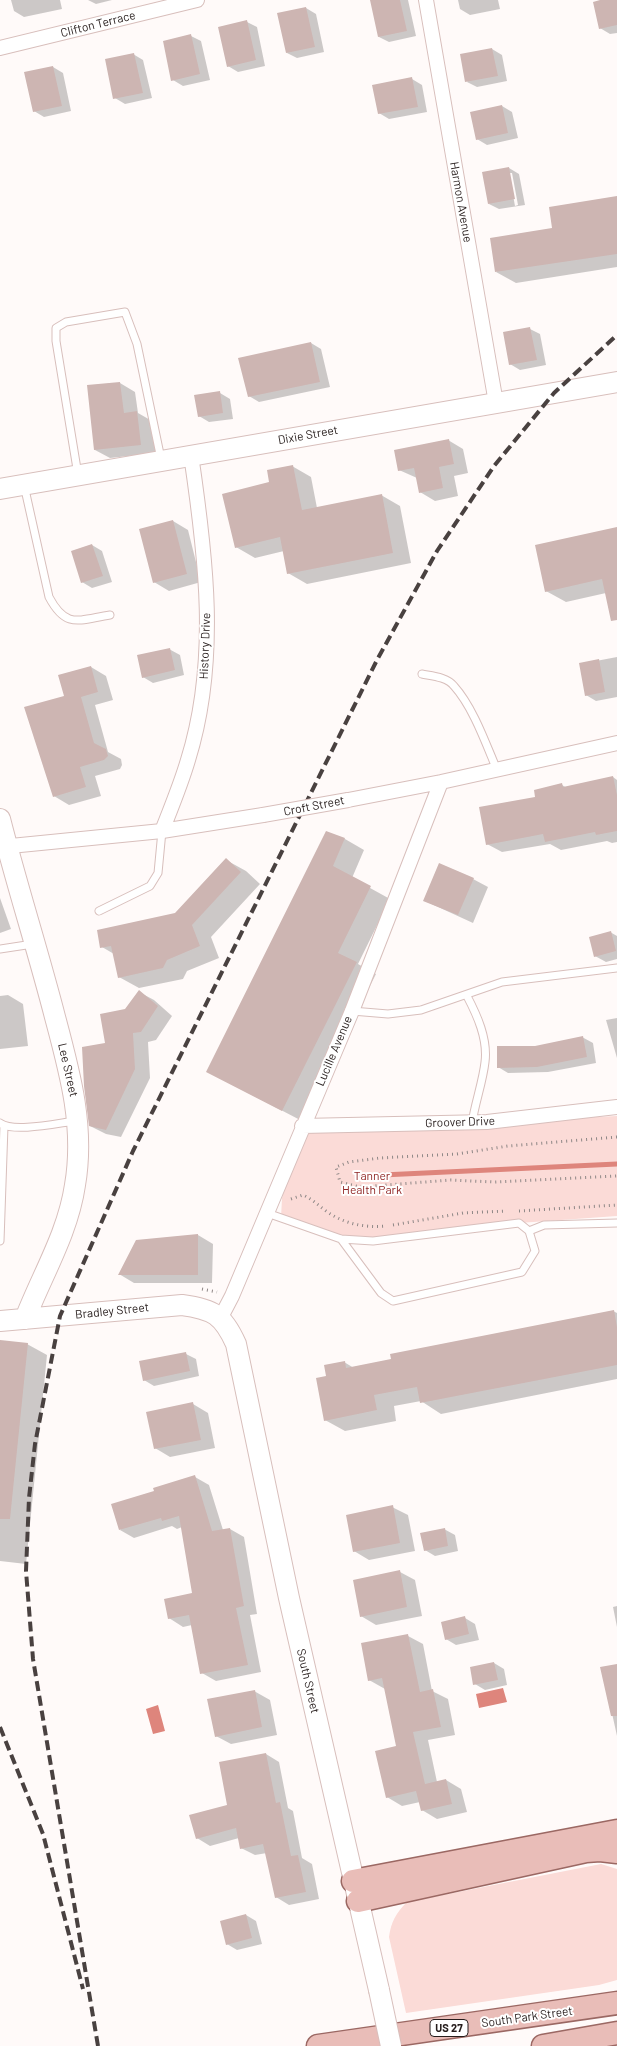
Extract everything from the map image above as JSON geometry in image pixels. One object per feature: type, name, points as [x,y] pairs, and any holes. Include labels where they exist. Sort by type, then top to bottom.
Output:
[{"type":"main road","points":[[356,1891],[617,1831]]},
{"type":"main road","points":[[356,1891],[586,1851],[617,1852]]},
{"type":"main road","points":[[580,2010],[617,1995]]},
{"type":"main road","name":"South Park Street","points":[[318,2046],[580,2010],[617,2003]]},
{"type":"main road","points":[[543,2046],[617,2033]]},
{"type":"main road","points":[[566,2042],[614,2046]]},
{"type":"street","name":"Clifton Terrace","points":[[0,48],[197,0]]},
{"type":"street","name":"Harmon Avenue","points":[[426,0],[496,403]]},
{"type":"street","name":"Dixie Street","points":[[0,489],[617,382]]},
{"type":"street","name":"History Drive","points":[[162,832],[189,759],[204,683],[207,621],[205,562],[191,455]]},
{"type":"street","name":"Croft Street","points":[[3,846],[162,832],[441,782],[617,743]]},
{"type":"street","name":"Lucille Avenue","points":[[221,1317],[232,1296],[352,1011],[441,782]]},
{"type":"street","name":"Lee Street","points":[[0,819],[3,846],[36,943],[72,1084],[78,1120],[78,1160],[70,1210],[62,1235],[25,1319]]},
{"type":"street","name":"Groover Drive","points":[[302,1126],[472,1123],[617,1107]]},
{"type":"street","name":"Bradley Street","points":[[0,1321],[182,1305],[200,1307],[221,1317]]},
{"type":"street","name":"South Street","points":[[221,1317],[236,1344],[289,1598],[391,2046]]},
{"type":"lane","points":[[78,475],[56,328],[66,322],[125,312],[137,344],[161,461]]},
{"type":"lane","points":[[24,485],[49,597],[57,613],[72,621],[110,615]]},
{"type":"lane","points":[[422,674],[437,676],[454,684],[475,719],[497,770]]},
{"type":"lane","points":[[99,910],[150,886],[158,873],[162,832]]},
{"type":"lane","points":[[0,949],[36,943]]},
{"type":"lane","points":[[352,1011],[388,1014],[421,1010],[467,996],[502,982],[617,968]]},
{"type":"lane","points":[[467,996],[477,1014],[486,1062],[472,1123]]},
{"type":"lane","points":[[0,1241],[2,1124],[18,1128],[78,1120]]},
{"type":"lane","points":[[267,1213],[341,1239],[373,1241],[519,1223],[529,1231],[535,1252],[522,1272],[393,1301],[381,1293],[341,1239]]},
{"type":"lane","points":[[529,1231],[544,1225],[617,1223]]},
{"type":"path","points":[[617,1137],[508,1146],[457,1154],[380,1158],[350,1162],[336,1167],[340,1182],[360,1187],[451,1180],[494,1182],[617,1176]]},
{"type":"path","points":[[281,1218],[292,1197],[303,1194],[335,1216],[356,1225],[372,1227],[463,1213],[617,1204]]},
{"type":"green space","name":"Tanner Health Park","points":[[617,1116],[617,1216],[519,1223],[373,1241],[341,1239],[281,1218],[282,1198],[302,1126],[487,1122]]},
{"type":"green space","points":[[601,1864],[617,1869],[617,1980],[599,1985],[406,2013],[389,1937],[395,1918],[407,1902]]},
{"type":"shaded area","points":[[503,1688],[507,1702],[479,1708],[476,1694]]},
{"type":"shaded area","points":[[158,1705],[165,1731],[153,1734],[146,1709]]},
{"type":"building","points":[[370,0],[400,0],[407,31],[378,37]]},
{"type":"building","points":[[617,0],[617,25],[599,29],[593,2]]},
{"type":"building","points":[[306,7],[315,47],[286,53],[277,13]]},
{"type":"building","points":[[247,20],[256,60],[227,67],[218,27]]},
{"type":"building","points":[[191,34],[200,74],[171,81],[163,41]]},
{"type":"building","points":[[492,48],[498,76],[465,82],[460,54]]},
{"type":"building","points":[[134,53],[143,93],[113,99],[105,59]]},
{"type":"building","points":[[53,66],[62,106],[33,112],[24,72]]},
{"type":"building","points":[[412,77],[418,107],[378,114],[372,85]]},
{"type":"building","points":[[502,105],[508,133],[476,140],[470,112]]},
{"type":"building","points":[[509,167],[515,199],[488,204],[482,172]]},
{"type":"building","points":[[617,196],[617,254],[495,272],[490,238],[552,228],[549,207]]},
{"type":"building","points":[[530,327],[537,360],[509,365],[503,332]]},
{"type":"building","points":[[311,342],[320,382],[248,397],[238,358]]},
{"type":"building","points":[[120,382],[124,413],[137,411],[141,445],[94,450],[87,385]]},
{"type":"building","points":[[220,391],[223,413],[198,417],[194,395]]},
{"type":"building","points":[[449,439],[454,464],[439,467],[443,488],[419,493],[414,468],[398,471],[394,450]]},
{"type":"building","points":[[293,465],[302,510],[382,494],[393,553],[287,574],[280,537],[235,548],[222,494],[269,482],[267,470]]},
{"type":"building","points":[[173,520],[187,574],[153,583],[139,529]]},
{"type":"building","points":[[617,527],[617,620],[611,621],[602,579],[545,592],[535,545]]},
{"type":"building","points":[[92,544],[103,576],[81,583],[71,551]]},
{"type":"building","points":[[170,648],[175,670],[142,678],[137,655]]},
{"type":"building","points":[[599,659],[605,692],[585,696],[579,663]]},
{"type":"building","points":[[91,666],[98,692],[81,697],[94,743],[106,749],[108,756],[104,760],[80,767],[86,787],[53,797],[24,707],[64,696],[58,675]]},
{"type":"building","points":[[613,776],[617,795],[617,831],[596,835],[595,832],[545,842],[543,834],[486,845],[479,807],[535,797],[534,790],[562,783],[563,787]]},
{"type":"building","points":[[326,831],[345,838],[333,866],[371,886],[338,953],[357,962],[282,1111],[206,1072]]},
{"type":"building","points":[[226,858],[241,872],[192,925],[200,946],[167,960],[163,968],[118,978],[111,946],[100,948],[97,930],[175,913]]},
{"type":"building","points":[[439,863],[474,878],[458,915],[423,901]]},
{"type":"building","points":[[611,931],[616,951],[594,957],[589,937]]},
{"type":"building","points":[[139,990],[158,1006],[141,1032],[133,1033],[135,1069],[106,1130],[89,1126],[82,1047],[105,1043],[100,1014],[125,1009]]},
{"type":"building","points":[[583,1036],[587,1057],[537,1067],[497,1068],[497,1046],[535,1046]]},
{"type":"building","points":[[198,1234],[198,1275],[118,1275],[136,1240]]},
{"type":"building","points":[[614,1310],[617,1327],[617,1365],[420,1403],[417,1387],[374,1395],[377,1410],[324,1421],[316,1378],[326,1376],[324,1365],[345,1361],[346,1368],[391,1359],[390,1354]]},
{"type":"building","points":[[0,1340],[28,1343],[10,1519],[0,1519]]},
{"type":"building","points":[[186,1352],[190,1371],[143,1381],[139,1361]]},
{"type":"building","points":[[193,1402],[201,1440],[154,1449],[146,1412]]},
{"type":"building","points":[[195,1475],[212,1531],[230,1528],[244,1606],[236,1608],[248,1665],[200,1674],[189,1615],[168,1619],[164,1599],[192,1593],[179,1516],[162,1521],[161,1518],[119,1530],[111,1504],[154,1491],[153,1488]]},
{"type":"building","points":[[393,1505],[400,1543],[353,1552],[346,1515]]},
{"type":"building","points":[[445,1528],[448,1546],[424,1551],[420,1533]]},
{"type":"building","points":[[400,1570],[407,1607],[360,1617],[353,1580]]},
{"type":"building","points":[[465,1616],[469,1634],[445,1640],[441,1622]]},
{"type":"building","points":[[408,1634],[420,1692],[433,1689],[441,1727],[413,1732],[425,1784],[446,1779],[452,1804],[421,1811],[416,1791],[386,1798],[375,1751],[396,1746],[382,1678],[368,1681],[361,1643]]},
{"type":"building","points":[[494,1662],[498,1680],[473,1685],[470,1667]]},
{"type":"building","points":[[617,1664],[617,1716],[611,1716],[600,1667]]},
{"type":"building","points":[[255,1690],[262,1727],[215,1737],[207,1699]]},
{"type":"building","points":[[266,1753],[276,1803],[280,1802],[291,1856],[298,1855],[306,1892],[275,1898],[263,1844],[240,1849],[236,1828],[196,1839],[189,1815],[227,1805],[219,1762]]},
{"type":"building","points":[[246,1914],[252,1938],[226,1945],[220,1921]]},
{"type":"waterway","points":[[361,1176],[617,1164]]},
{"type":"railway","points":[[98,2046],[33,1659],[26,1571],[29,1498],[35,1444],[60,1316],[133,1151],[377,660],[437,551],[494,466],[554,393],[617,335]]},
{"type":"railway","points":[[0,1727],[43,1834],[83,1989]]}]
